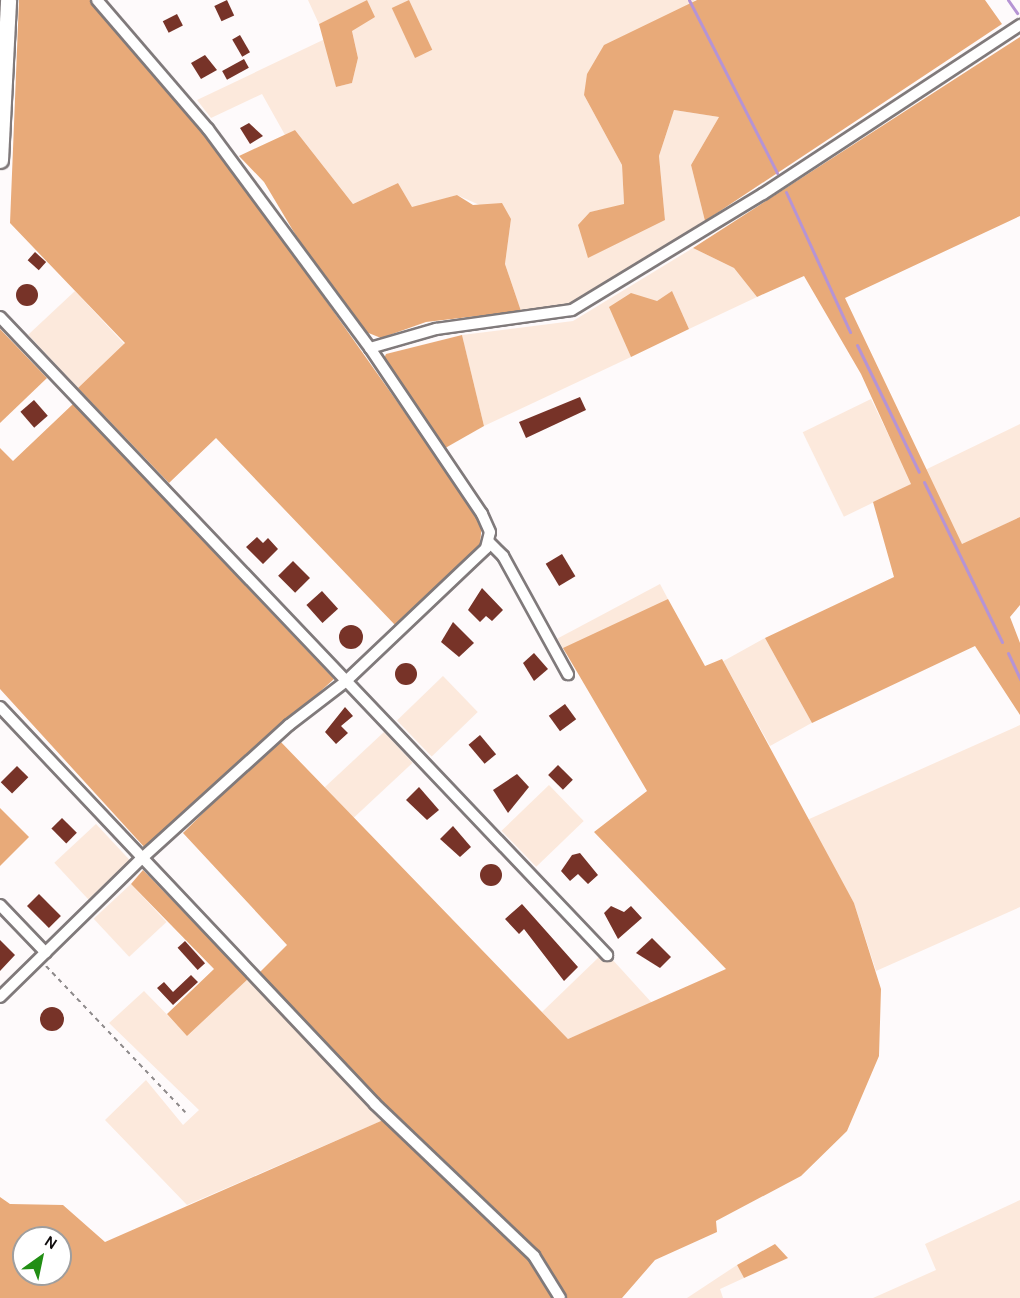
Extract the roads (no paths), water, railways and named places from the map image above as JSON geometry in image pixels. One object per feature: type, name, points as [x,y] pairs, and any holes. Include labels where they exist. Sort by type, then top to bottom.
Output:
[{"type":"street","points":[[0,160],[8,0]]},
{"type":"street","points":[[97,0],[208,129],[370,348],[482,514],[489,542],[502,556],[568,674]]},
{"type":"street","points":[[370,348],[436,329],[572,310],[764,194],[1020,25]]},
{"type":"street","points":[[0,317],[345,682],[608,955]]},
{"type":"street","points":[[0,997],[140,860],[289,725],[345,682],[489,542]]},
{"type":"street","points":[[0,707],[140,860],[433,1162],[534,1256],[560,1298]]},
{"type":"street","points":[[0,905],[43,956]]},
{"type":"waterway","points":[[689,0],[777,173]]},
{"type":"waterway","points":[[1008,0],[1017,13]]},
{"type":"waterway","points":[[786,192],[850,332]]},
{"type":"waterway","points":[[857,345],[919,472]]},
{"type":"waterway","points":[[924,482],[1002,642]]},
{"type":"waterway","points":[[1008,653],[1020,679]]}]
